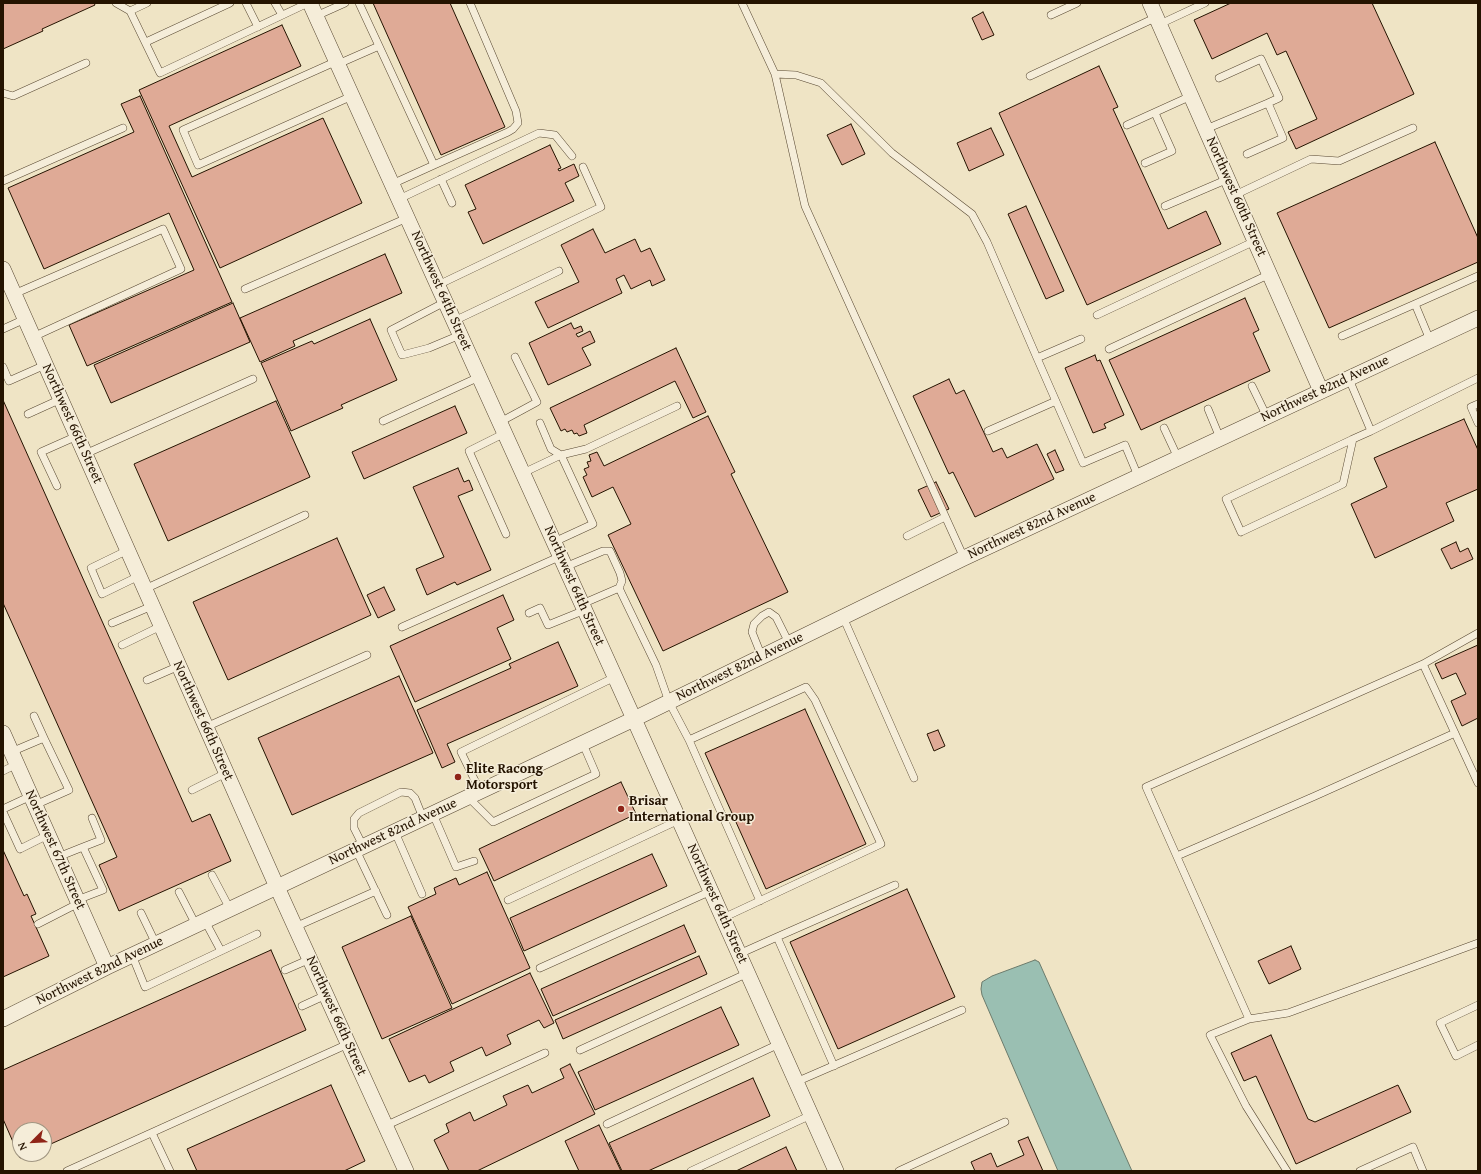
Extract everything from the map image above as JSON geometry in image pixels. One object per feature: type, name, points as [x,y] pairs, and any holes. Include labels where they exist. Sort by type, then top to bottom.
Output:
[{"type":"street","name":"Northwest 60th Street","points":[[1150,3],[1321,391]]},
{"type":"street","name":"Northwest 64th Street","points":[[312,7],[584,607],[836,1171]]},
{"type":"street","name":"Northwest 66th Street","points":[[4,271],[226,773],[406,1171]]},
{"type":"street","name":"Northwest 82nd Avenue","points":[[3,1019],[132,955],[583,744],[964,558],[1478,318]]},
{"type":"street","name":"Northwest 67th Street","points":[[3,733],[107,967]]},
{"type":"lane","points":[[116,3],[130,11],[160,73],[282,16],[312,7],[345,3]]},
{"type":"lane","points":[[130,11],[147,3]]},
{"type":"lane","points":[[146,42],[230,3]]},
{"type":"lane","points":[[246,3],[258,27]]},
{"type":"lane","points":[[275,3],[282,16]]},
{"type":"lane","points":[[359,3],[434,165]]},
{"type":"lane","points":[[392,184],[508,132],[518,123],[516,111],[470,3]]},
{"type":"lane","points":[[742,3],[775,74],[805,206],[964,558]]},
{"type":"lane","points":[[1051,15],[1077,3]]},
{"type":"lane","points":[[1030,76],[1158,21],[1205,3]]},
{"type":"lane","points":[[352,96],[198,165],[182,130],[379,46]]},
{"type":"lane","points":[[1206,129],[1279,98],[1261,59],[1219,78]]},
{"type":"lane","points":[[3,93],[12,96],[86,63]]},
{"type":"lane","points":[[775,74],[796,75],[821,82],[892,153],[972,214],[987,242],[1083,463],[1125,445],[1138,476]]},
{"type":"lane","points":[[1127,125],[1191,96]]},
{"type":"lane","points":[[1246,154],[1283,138],[1268,103]]},
{"type":"lane","points":[[1145,163],[1172,152],[1155,113]]},
{"type":"lane","points":[[3,181],[123,128]]},
{"type":"lane","points":[[1235,195],[1311,159],[1339,162],[1413,128]]},
{"type":"lane","points":[[399,199],[539,132],[555,135],[572,156]]},
{"type":"lane","points":[[438,285],[601,206],[583,167]]},
{"type":"lane","points":[[441,179],[452,203]]},
{"type":"lane","points":[[1166,206],[1228,179]]},
{"type":"lane","points":[[246,289],[408,218]]},
{"type":"lane","points":[[14,294],[163,229],[181,269],[33,337]]},
{"type":"lane","points":[[1097,315],[1255,241]]},
{"type":"lane","points":[[446,302],[391,330],[402,355],[429,348],[457,328],[559,271]]},
{"type":"lane","points":[[1109,349],[1270,274]]},
{"type":"lane","points":[[1342,336],[1478,276]]},
{"type":"lane","points":[[1415,304],[1430,340]]},
{"type":"lane","points":[[3,329],[25,319]]},
{"type":"lane","points":[[1037,358],[1080,339]]},
{"type":"lane","points":[[506,534],[469,451],[537,402],[515,357]]},
{"type":"lane","points":[[3,367],[9,381],[45,365]]},
{"type":"lane","points":[[383,421],[479,377]]},
{"type":"lane","points":[[1353,440],[1343,484],[1241,532],[1226,499],[1353,440],[1478,378]]},
{"type":"lane","points":[[85,454],[253,379]]},
{"type":"lane","points":[[1348,379],[1371,431]]},
{"type":"lane","points":[[1252,386],[1267,417]]},
{"type":"lane","points":[[28,414],[61,400]]},
{"type":"lane","points":[[988,431],[1056,401]]},
{"type":"lane","points":[[1478,404],[1471,407],[1478,423]]},
{"type":"lane","points":[[523,473],[561,455],[586,449],[677,406]]},
{"type":"lane","points":[[1208,409],[1220,438]]},
{"type":"lane","points":[[540,423],[551,449],[561,455],[593,524],[554,542]]},
{"type":"lane","points":[[1164,428],[1178,458]]},
{"type":"lane","points":[[57,486],[41,452],[77,436]]},
{"type":"lane","points":[[128,550],[91,568],[102,594],[142,583],[305,515]]},
{"type":"lane","points":[[907,536],[945,517]]},
{"type":"lane","points":[[402,627],[563,562],[603,551],[610,551],[622,581],[618,588],[548,625],[540,608],[529,613]]},
{"type":"lane","points":[[618,588],[656,664],[669,702],[689,740],[760,901]]},
{"type":"lane","points":[[112,623],[152,606]]},
{"type":"lane","points":[[762,657],[752,632],[754,624],[762,616],[769,612],[776,617],[789,643]]},
{"type":"lane","points":[[843,617],[914,778]]},
{"type":"lane","points":[[122,645],[161,626]]},
{"type":"lane","points":[[1249,1019],[1146,787],[1424,664],[1478,633]]},
{"type":"lane","points":[[206,727],[367,655]]},
{"type":"lane","points":[[1424,664],[1477,778]]},
{"type":"lane","points":[[147,680],[179,666]]},
{"type":"lane","points":[[583,744],[596,774],[493,822],[474,794],[461,752],[615,677]]},
{"type":"lane","points":[[689,740],[806,687],[816,700],[881,844],[723,918]]},
{"type":"lane","points":[[34,716],[69,790],[3,810],[20,849],[48,835]]},
{"type":"lane","points":[[1177,856],[1455,733]]},
{"type":"lane","points":[[3,771],[14,758],[44,738]]},
{"type":"lane","points":[[192,790],[226,773]]},
{"type":"lane","points":[[387,915],[376,891],[354,828],[354,819],[359,813],[401,792],[410,793],[428,816],[456,867],[474,860]]},
{"type":"lane","points":[[58,857],[101,840],[92,818]]},
{"type":"lane","points":[[508,900],[679,820]]},
{"type":"lane","points":[[394,832],[422,894]]},
{"type":"lane","points":[[38,924],[78,902],[104,890],[83,847]]},
{"type":"lane","points":[[212,876],[230,909]]},
{"type":"lane","points":[[739,954],[895,885]]},
{"type":"lane","points":[[295,927],[376,891]]},
{"type":"lane","points":[[540,968],[711,891]]},
{"type":"lane","points":[[179,892],[221,951]]},
{"type":"lane","points":[[141,913],[156,944]]},
{"type":"lane","points":[[132,955],[146,987],[257,934]]},
{"type":"lane","points":[[777,937],[834,1066]]},
{"type":"lane","points":[[1288,1171],[1246,1106],[1210,1035],[1249,1019],[1288,1013],[1478,943]]},
{"type":"lane","points":[[285,970],[310,959]]},
{"type":"lane","points":[[580,1050],[748,973]]},
{"type":"lane","points":[[302,1006],[326,995]]},
{"type":"lane","points":[[1478,1005],[1440,1023],[1456,1056],[1478,1046]]},
{"type":"lane","points":[[796,1082],[962,1010]]},
{"type":"lane","points":[[67,1171],[348,1044]]},
{"type":"lane","points":[[608,1124],[779,1044]]},
{"type":"lane","points":[[385,1126],[545,1054]]},
{"type":"lane","points":[[691,1171],[811,1115]]},
{"type":"lane","points":[[899,1171],[1004,1122]]},
{"type":"lane","points":[[152,1133],[170,1171]]},
{"type":"lane","points":[[1360,1171],[1413,1147],[1423,1171]]},
{"type":"water","points":[[1035,960],[1039,962],[1132,1171],[1058,1171],[982,995],[981,989],[982,982],[992,976]]},
{"type":"building","points":[[3,3],[94,3],[95,5],[42,29],[43,31],[3,49]]},
{"type":"building","points":[[373,3],[450,3],[505,127],[441,155]]},
{"type":"building","points":[[1231,3],[1372,3],[1414,94],[1296,149],[1288,132],[1317,119],[1286,51],[1277,55],[1267,33],[1212,59],[1194,20]]},
{"type":"building","points":[[983,12],[994,35],[982,40],[972,18]]},
{"type":"building","points":[[282,25],[301,66],[169,126],[192,177],[323,118],[362,203],[220,268],[139,90]]},
{"type":"building","points":[[1099,66],[1118,107],[1113,109],[1168,229],[1206,211],[1221,244],[1087,305],[999,113]]},
{"type":"building","points":[[140,96],[232,302],[87,366],[69,325],[194,270],[169,213],[44,269],[8,188],[134,132],[121,104]]},
{"type":"building","points":[[851,124],[865,154],[842,165],[827,135]]},
{"type":"building","points":[[991,128],[1004,155],[969,171],[957,143]]},
{"type":"building","points":[[1435,142],[1478,238],[1478,262],[1329,328],[1277,213]]},
{"type":"building","points":[[550,145],[561,168],[558,169],[559,171],[574,164],[579,176],[565,183],[574,201],[483,244],[468,212],[476,209],[465,185]]},
{"type":"building","points":[[1026,206],[1064,291],[1046,299],[1008,214]]},
{"type":"building","points":[[593,229],[605,253],[635,239],[641,252],[650,248],[665,280],[652,286],[650,280],[631,289],[624,275],[616,279],[622,293],[548,328],[535,302],[579,282],[561,245]]},
{"type":"building","points":[[385,254],[402,293],[293,341],[295,346],[260,362],[240,318]]},
{"type":"building","points":[[1245,298],[1259,330],[1253,333],[1270,371],[1141,430],[1109,360]]},
{"type":"building","points":[[233,303],[250,342],[111,403],[94,365]]},
{"type":"building","points":[[370,319],[397,380],[341,405],[343,408],[291,431],[261,363],[312,341],[314,344]]},
{"type":"building","points":[[571,323],[574,329],[581,326],[583,331],[576,334],[578,337],[590,331],[595,342],[582,348],[591,365],[548,385],[529,343]]},
{"type":"building","points":[[676,348],[706,412],[693,418],[675,381],[584,425],[587,433],[579,436],[577,433],[574,434],[572,430],[567,432],[565,429],[561,431],[550,408]]},
{"type":"building","points":[[1095,355],[1097,361],[1100,360],[1124,415],[1104,424],[1106,428],[1093,433],[1065,368]]},
{"type":"building","points":[[949,379],[956,394],[964,390],[993,452],[1002,448],[1007,458],[1037,444],[1054,479],[975,517],[953,472],[949,474],[913,396]]},
{"type":"building","points":[[3,400],[192,822],[210,814],[231,861],[119,911],[99,865],[117,857],[3,603]]},
{"type":"building","points":[[276,401],[310,477],[168,541],[134,464]]},
{"type":"building","points":[[455,406],[467,433],[364,479],[352,452]]},
{"type":"building","points":[[708,416],[735,472],[731,474],[788,592],[663,651],[608,535],[631,524],[613,487],[592,497],[583,477],[587,475],[584,469],[589,467],[587,462],[591,461],[589,455],[597,452],[604,466]]},
{"type":"building","points":[[1464,419],[1478,450],[1478,489],[1446,503],[1454,521],[1375,558],[1351,504],[1387,487],[1374,458]]},
{"type":"building","points":[[1055,450],[1064,470],[1056,473],[1047,454]]},
{"type":"building","points":[[458,468],[464,482],[469,480],[473,490],[458,496],[491,570],[457,585],[455,582],[427,595],[416,569],[444,557],[413,487]]},
{"type":"building","points":[[936,482],[949,509],[931,517],[918,490]]},
{"type":"building","points":[[337,538],[371,615],[228,680],[193,602]]},
{"type":"building","points":[[1456,542],[1460,552],[1468,548],[1473,559],[1451,569],[1441,549]]},
{"type":"building","points":[[384,587],[395,610],[378,618],[367,595]]},
{"type":"building","points":[[503,595],[514,620],[497,628],[511,659],[415,702],[390,646]]},
{"type":"building","points":[[558,642],[578,686],[447,744],[455,762],[442,768],[417,710],[511,668],[509,664]]},
{"type":"building","points":[[1478,645],[1478,718],[1462,726],[1451,701],[1466,694],[1456,673],[1442,679],[1435,664]]},
{"type":"building","points":[[399,676],[433,753],[292,815],[258,738]]},
{"type":"building","points":[[805,709],[866,844],[766,889],[705,753]]},
{"type":"building","points":[[938,730],[945,746],[934,751],[927,734]]},
{"type":"building","points":[[621,782],[636,814],[494,881],[479,849]]},
{"type":"building","points":[[3,850],[24,896],[27,894],[36,914],[31,916],[49,956],[3,977]]},
{"type":"building","points":[[652,854],[667,886],[524,951],[510,918]]},
{"type":"building","points":[[487,872],[530,968],[452,1004],[408,907],[436,894],[434,888],[456,878],[459,885]]},
{"type":"building","points":[[907,889],[955,997],[838,1049],[790,942]]},
{"type":"building","points":[[411,916],[452,1008],[382,1039],[342,947]]},
{"type":"building","points":[[684,925],[696,952],[553,1016],[541,989]]},
{"type":"building","points":[[1291,946],[1301,969],[1269,984],[1258,961]]},
{"type":"building","points":[[271,950],[306,1030],[52,1143],[52,1122],[12,1122],[12,1140],[3,1119],[3,1070]]},
{"type":"building","points":[[699,956],[707,974],[563,1039],[555,1020]]},
{"type":"building","points":[[530,973],[554,1023],[544,1028],[539,1020],[507,1035],[511,1044],[486,1056],[482,1047],[450,1062],[454,1071],[429,1083],[425,1075],[409,1082],[389,1039]]},
{"type":"building","points":[[721,1007],[739,1045],[595,1110],[578,1072]]},
{"type":"building","points":[[1271,1035],[1308,1119],[1315,1122],[1398,1085],[1411,1112],[1296,1164],[1256,1076],[1244,1081],[1231,1053]]},
{"type":"building","points":[[570,1064],[595,1114],[477,1171],[449,1171],[434,1140],[449,1132],[446,1124],[470,1112],[474,1121],[507,1105],[503,1096],[528,1085],[532,1093],[564,1078],[560,1069]]},
{"type":"building","points":[[753,1078],[770,1116],[648,1171],[622,1171],[609,1143]]},
{"type":"building","points":[[331,1085],[365,1161],[344,1171],[197,1171],[187,1149]]},
{"type":"building","points":[[599,1125],[621,1171],[579,1171],[565,1141]]},
{"type":"building","points":[[1028,1137],[1043,1171],[975,1171],[971,1162],[991,1153],[997,1167],[1024,1155],[1018,1141]]},
{"type":"building","points":[[786,1147],[797,1171],[736,1171]]},
{"type":"place","name":"Elite Racong Motorsport","points":[[458,777]]},
{"type":"place","name":"Brisar International Group","points":[[621,809]]}]
